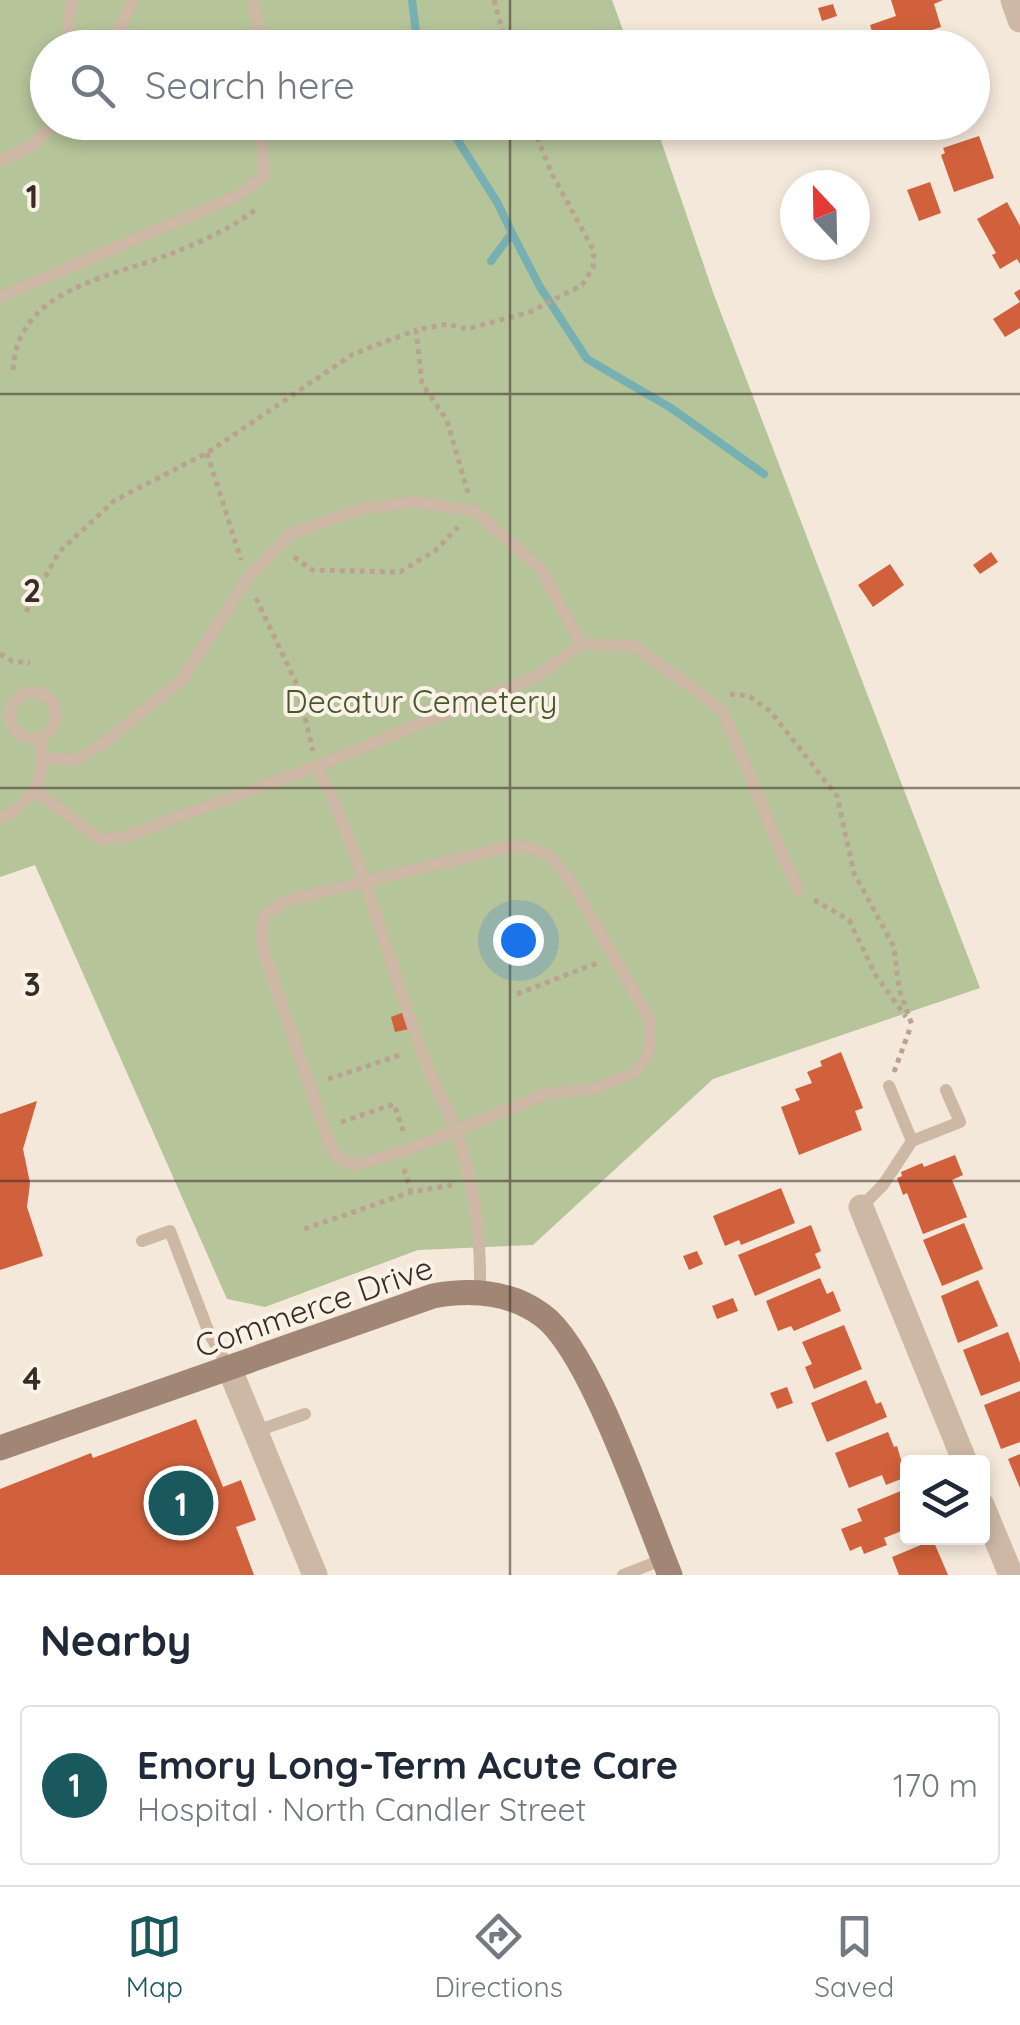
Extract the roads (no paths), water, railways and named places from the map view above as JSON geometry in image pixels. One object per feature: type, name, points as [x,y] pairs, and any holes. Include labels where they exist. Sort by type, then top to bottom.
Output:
[{"type":"main road","name":"Commerce Drive","points":[[0,1448],[432,1296],[480,1292],[515,1300],[541,1314],[571,1348],[598,1400],[667,1567]]},
{"type":"street","points":[[1013,0],[1020,20]]},
{"type":"street","points":[[861,1207],[962,1455]]},
{"type":"street","points":[[230,1370],[315,1575]]},
{"type":"street","points":[[990,1524],[1011,1575]]},
{"type":"lane","points":[[68,30],[72,0]]},
{"type":"lane","points":[[120,30],[134,0]]},
{"type":"lane","points":[[253,0],[259,30]]},
{"type":"lane","points":[[0,161],[38,140]]},
{"type":"lane","points":[[0,297],[239,195],[264,176],[261,140]]},
{"type":"lane","points":[[45,758],[76,760],[102,744],[182,680],[247,578],[292,533],[361,509],[414,502],[474,511],[541,569],[581,644]]},
{"type":"lane","points":[[36,792],[102,840],[124,836],[317,766],[536,676],[581,644],[635,646],[722,710],[798,891]]},
{"type":"lane","points":[[0,820],[14,813],[36,792],[45,758],[39,737]]},
{"type":"lane","points":[[317,766],[366,881],[420,1048],[456,1131],[480,1225],[480,1292]]},
{"type":"lane","points":[[512,846],[532,848],[549,856],[568,877],[649,1018],[650,1049],[634,1072],[593,1089],[546,1094],[409,1149],[354,1164],[338,1158],[324,1128],[264,952],[261,925],[264,916],[285,901],[366,881],[512,846]]},
{"type":"lane","points":[[889,1086],[912,1141]]},
{"type":"lane","points":[[861,1207],[883,1185],[912,1141],[960,1122],[946,1090]]},
{"type":"lane","points":[[142,1242],[170,1232],[209,1333],[230,1370]]},
{"type":"lane","points":[[257,1431],[304,1414]]},
{"type":"lane","points":[[622,1575],[667,1567]]},
{"type":"waterway","points":[[412,0],[416,30]]},
{"type":"waterway","points":[[457,140],[512,233],[491,261]]},
{"type":"waterway","points":[[512,233],[540,287],[587,359],[671,408],[764,474]]},
{"type":"place","name":"Emory Long-Term Acute Care","points":[[181,1503]]},
{"type":"park label","name":"Decatur Cemetery","points":[[421,702]]}]
